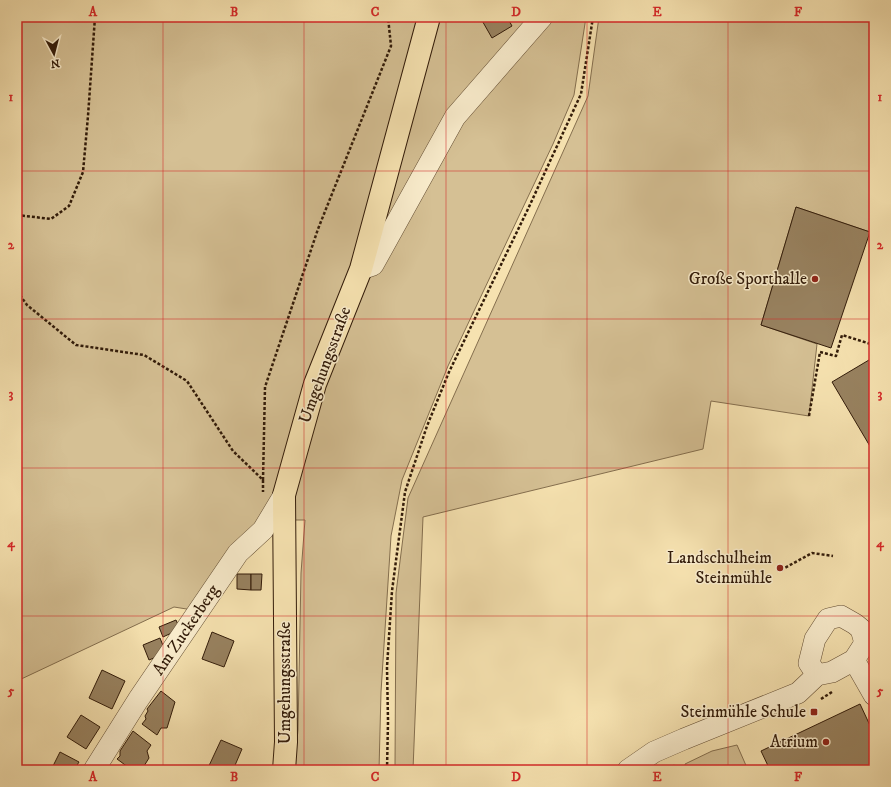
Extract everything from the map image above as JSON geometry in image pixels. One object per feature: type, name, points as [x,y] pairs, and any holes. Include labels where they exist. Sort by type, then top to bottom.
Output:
[{"type":"main road","name":"Umgehungsstraße","points":[[284,770],[286,742],[274,495],[315,384],[360,270],[429,17]]},
{"type":"street","points":[[360,270],[373,265],[456,117],[542,17]]},
{"type":"street","name":"Am Zuckerberg","points":[[94,770],[138,700],[238,554],[262,530],[274,495]]},
{"type":"street","points":[[817,676],[809,663],[815,639],[828,619],[841,616],[855,624],[861,630],[874,695]]},
{"type":"street","points":[[628,770],[654,752],[798,693],[817,676],[832,672],[864,647]]},
{"type":"path","points":[[17,215],[51,219],[69,206],[83,172],[95,17]]},
{"type":"path","points":[[263,480],[266,387],[318,229],[391,46],[388,17]]},
{"type":"path","points":[[387,770],[387,667],[392,591],[405,492],[427,426],[449,372],[528,209],[581,94],[593,17]]},
{"type":"path","points":[[17,291],[27,305],[76,345],[144,355],[187,381],[233,451],[263,480],[274,495]]},
{"type":"path","points":[[809,416],[820,352],[836,356],[842,335],[874,345]]},
{"type":"path","points":[[781,570],[812,553],[833,556]]},
{"type":"path","points":[[673,765],[674,770]]},
{"type":"shaded area","points":[[17,17],[586,17],[574,95],[553,144],[448,366],[402,480],[391,536],[381,692],[379,770],[294,770],[298,730],[301,573],[305,520],[289,520],[260,526],[193,610],[174,607],[17,681]]},
{"type":"shaded area","points":[[599,17],[874,17],[874,227],[870,232],[796,207],[761,325],[817,344],[809,416],[711,401],[703,449],[423,517],[413,770],[395,770],[396,593],[408,498],[588,96]]},
{"type":"shaded area","points":[[737,745],[748,770],[686,770],[685,764],[712,751]]},
{"type":"building","points":[[480,17],[507,17],[512,26],[492,38]]},
{"type":"building","name":"Große Sporthalle","points":[[796,207],[870,232],[831,348],[761,325]]},
{"type":"building","points":[[874,357],[874,453],[832,382]]},
{"type":"building","points":[[237,574],[251,574],[251,590],[237,589]]},
{"type":"building","points":[[251,574],[262,574],[261,590],[251,590]]},
{"type":"building","points":[[176,620],[180,629],[163,637],[159,627]]},
{"type":"building","points":[[212,632],[234,641],[224,667],[202,659]]},
{"type":"building","points":[[160,638],[166,653],[149,660],[143,645]]},
{"type":"building","points":[[102,670],[125,681],[112,709],[89,698]]},
{"type":"building","points":[[161,691],[175,702],[167,728],[161,728],[157,735],[142,724],[146,719],[145,716],[148,711],[147,709]]},
{"type":"building","name":"Atrium","points":[[860,704],[874,734],[874,770],[770,770],[761,751]]},
{"type":"building","points":[[81,715],[100,727],[86,749],[67,737]]},
{"type":"building","points":[[133,731],[151,745],[147,751],[149,758],[144,766],[135,767],[132,770],[117,759],[120,756],[120,751]]},
{"type":"building","points":[[221,740],[242,749],[233,770],[207,770]]},
{"type":"building","points":[[60,752],[79,762],[74,770],[51,770]]},
{"type":"place","name":"Große Sporthalle","points":[[815,279]]},
{"type":"place","name":"Landschulheim Steinmühle","points":[[780,568]]},
{"type":"place","name":"Steinmühle Schule","points":[[814,712]]},
{"type":"place","name":"Atrium","points":[[826,742]]}]
